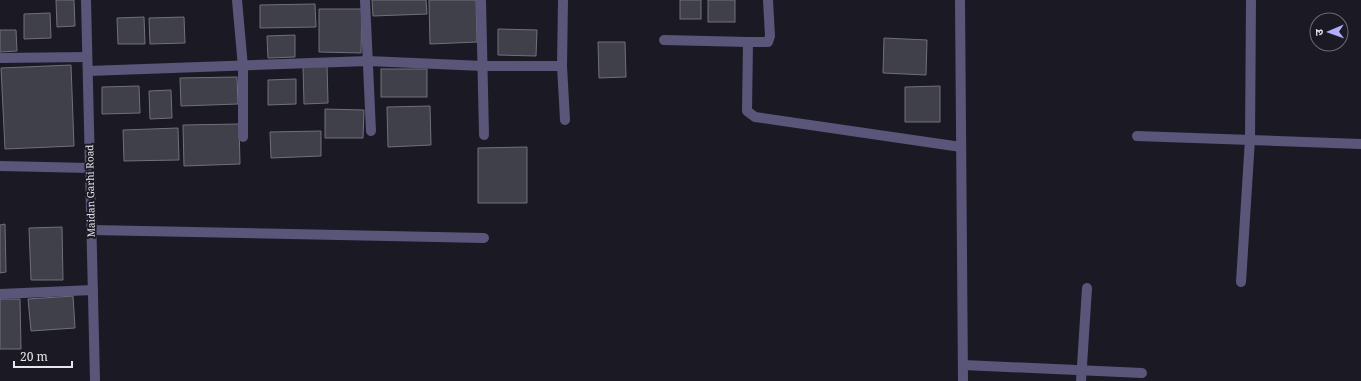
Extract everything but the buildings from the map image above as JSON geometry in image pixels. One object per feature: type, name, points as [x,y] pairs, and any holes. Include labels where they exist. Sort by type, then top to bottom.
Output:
[{"type":"street","name":"Maidan Garhi Road","points":[[86,0],[95,381]]},
{"type":"street","points":[[237,0],[243,67],[243,137]]},
{"type":"street","points":[[365,0],[371,131]]},
{"type":"street","points":[[481,0],[484,135]]},
{"type":"street","points":[[562,0],[562,66],[565,120]]},
{"type":"street","points":[[664,40],[768,42],[770,36],[768,0]]},
{"type":"street","points":[[960,0],[963,381]]},
{"type":"street","points":[[1241,282],[1250,139],[1251,0]]},
{"type":"street","points":[[748,42],[747,111],[755,118],[961,147]]},
{"type":"street","points":[[0,58],[87,57]]},
{"type":"street","points":[[88,71],[368,62],[483,66],[562,66]]},
{"type":"street","points":[[1137,136],[1361,144]]},
{"type":"street","points":[[0,166],[90,168]]},
{"type":"street","points":[[91,230],[484,238]]},
{"type":"street","points":[[1081,381],[1087,288]]},
{"type":"street","points":[[0,294],[93,290]]},
{"type":"street","points":[[963,365],[1142,373]]}]
